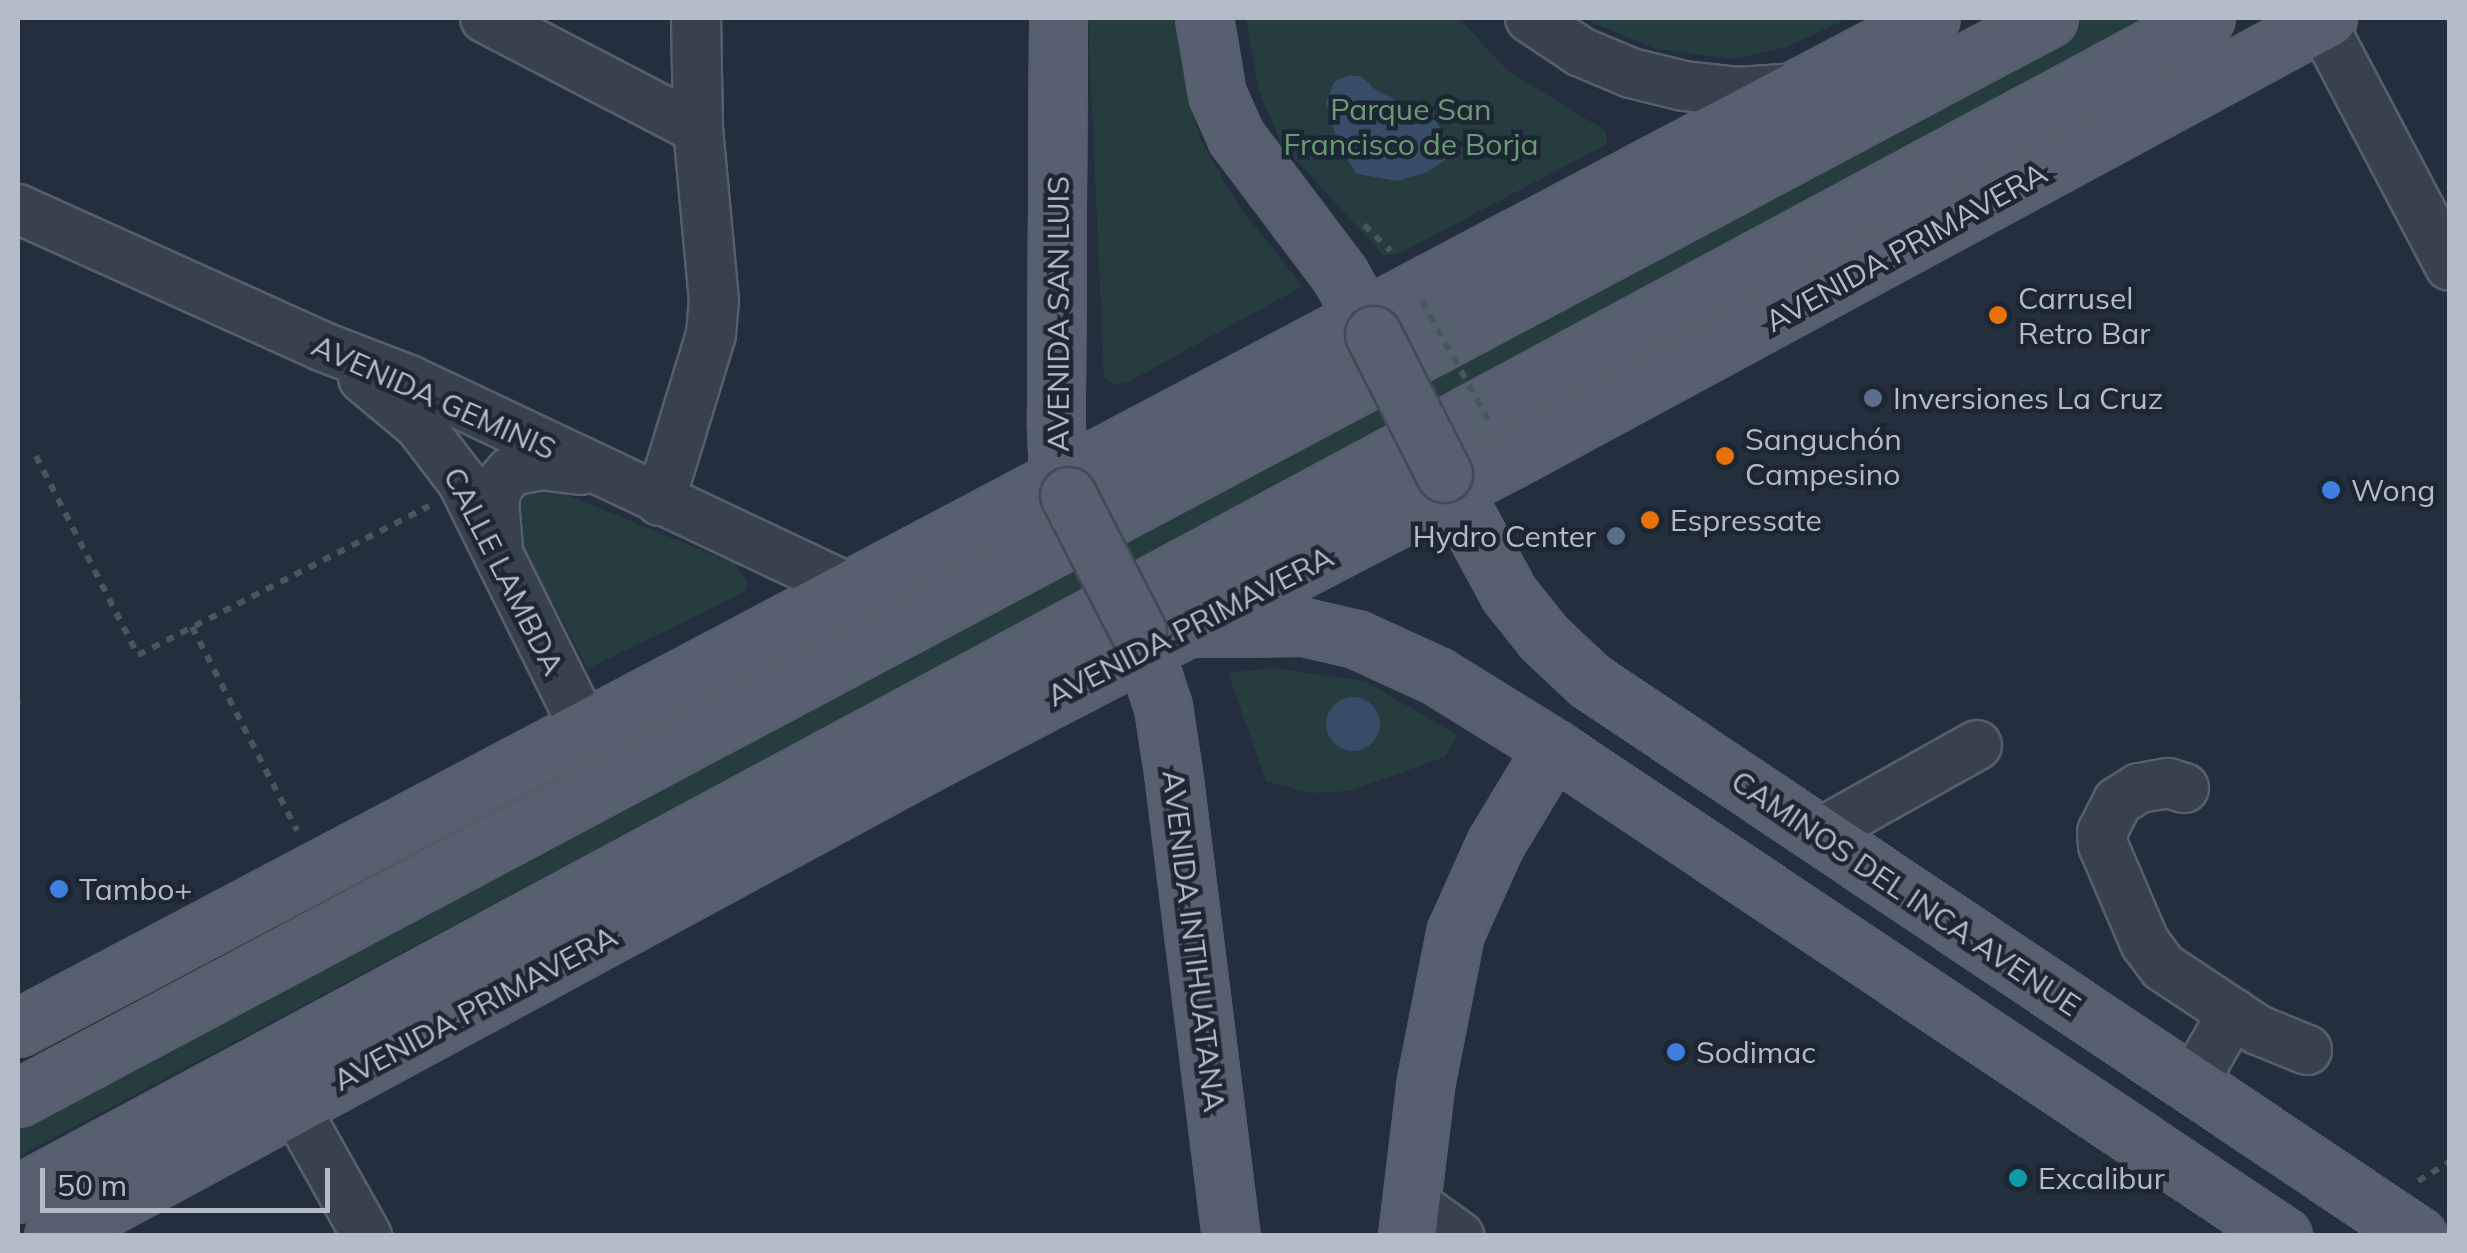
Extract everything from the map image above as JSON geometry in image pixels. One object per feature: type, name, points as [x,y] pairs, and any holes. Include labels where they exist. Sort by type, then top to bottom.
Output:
[{"type":"main road","name":"AVENIDA SAN LUIS","points":[[1058,18],[1063,486],[1157,636]]},
{"type":"main road","points":[[1204,18],[1217,94],[1236,137],[1309,231],[1368,326],[1448,483]]},
{"type":"main road","points":[[19,1024],[849,588],[1063,486],[1368,326],[1932,18]]},
{"type":"main road","points":[[18,1098],[2049,18]]},
{"type":"main road","name":"AVENIDA PRIMAVERA","points":[[18,1194],[2206,18]]},
{"type":"main road","name":"AVENIDA PRIMAVERA","points":[[53,1236],[1157,636],[2322,19]]},
{"type":"main road","name":"CAMINOS DEL INCA AVENUE","points":[[1448,483],[1508,594],[1544,638],[1590,682],[2418,1236]]},
{"type":"main road","points":[[1157,636],[1304,627],[1356,639],[1436,676],[1554,748],[2260,1229]]},
{"type":"main road","name":"AVENIDA INTIHUATANA","points":[[1157,636],[1231,1236]]},
{"type":"main road","points":[[1408,1218],[1426,1080],[1455,933],[1495,844],[1554,748]]},
{"type":"street","points":[[484,18],[698,128]]},
{"type":"street","points":[[660,500],[711,334],[714,301],[698,128],[696,18]]},
{"type":"street","points":[[1530,18],[1581,52],[1631,73],[1684,86],[1738,92],[1798,88]]},
{"type":"street","points":[[2322,19],[2449,264]]},
{"type":"street","name":"AVENIDA GEMINIS","points":[[18,208],[321,346],[408,380],[849,588]]},
{"type":"street","name":"CALLE LAMBDA","points":[[321,346],[419,425],[462,481],[584,727]]},
{"type":"street","points":[[500,557],[494,501],[498,486],[511,471],[540,465],[599,473]]},
{"type":"street","points":[[1818,834],[1977,745]]},
{"type":"street","points":[[2184,788],[2168,784],[2139,788],[2118,801],[2102,832],[2102,845],[2152,957],[2258,1030],[2307,1050]]},
{"type":"street","points":[[2192,1084],[2233,1013]]},
{"type":"street","points":[[294,1106],[366,1236]]},
{"type":"street","points":[[1408,1218],[1459,1236]]},
{"type":"street","points":[[2428,1236],[2450,1224]]},
{"type":"path","points":[[1422,302],[1490,423]]},
{"type":"path","points":[[36,456],[138,655],[429,506],[462,481]]},
{"type":"path","points":[[192,627],[298,834]]},
{"type":"green space","points":[[1088,18],[1179,18],[1181,62],[1200,139],[1240,208],[1303,286],[1130,381],[1114,385],[1104,378]]},
{"type":"green space","name":"Parque San Francisco de Borja","points":[[1246,18],[1459,18],[1507,70],[1606,131],[1607,144],[1402,252],[1384,256],[1281,143],[1259,91]]},
{"type":"green space","points":[[1581,18],[1849,18],[1787,47],[1734,59],[1656,49]]},
{"type":"green space","points":[[2083,18],[2158,18],[18,1157],[18,1122]]},
{"type":"green space","points":[[548,487],[735,564],[749,584],[746,591],[588,669],[514,529],[518,494]]},
{"type":"green space","points":[[1273,668],[1365,681],[1457,735],[1445,757],[1350,791],[1309,793],[1266,781],[1228,673]]},
{"type":"water","points":[[1347,76],[1361,76],[1377,91],[1435,118],[1450,147],[1446,159],[1428,172],[1397,181],[1357,174],[1339,147],[1326,102],[1334,82]]},
{"type":"water","points":[[1353,697],[1372,705],[1380,724],[1372,743],[1353,751],[1334,743],[1326,724],[1334,705]]},
{"type":"place","name":"Carrusel Retro Bar","points":[[1998,315]]},
{"type":"place","name":"Inversiones La Cruz","points":[[1873,398]]},
{"type":"place","name":"Sanguchón Campesino","points":[[1725,456]]},
{"type":"place","name":"Wong","points":[[2331,490]]},
{"type":"place","name":"Espressate","points":[[1650,520]]},
{"type":"place","name":"Hydro Center","points":[[1616,536]]},
{"type":"place","name":"Tambo+","points":[[59,889]]},
{"type":"place","name":"Sodimac","points":[[1676,1052]]},
{"type":"place","name":"Excalibur","points":[[2018,1178]]}]
